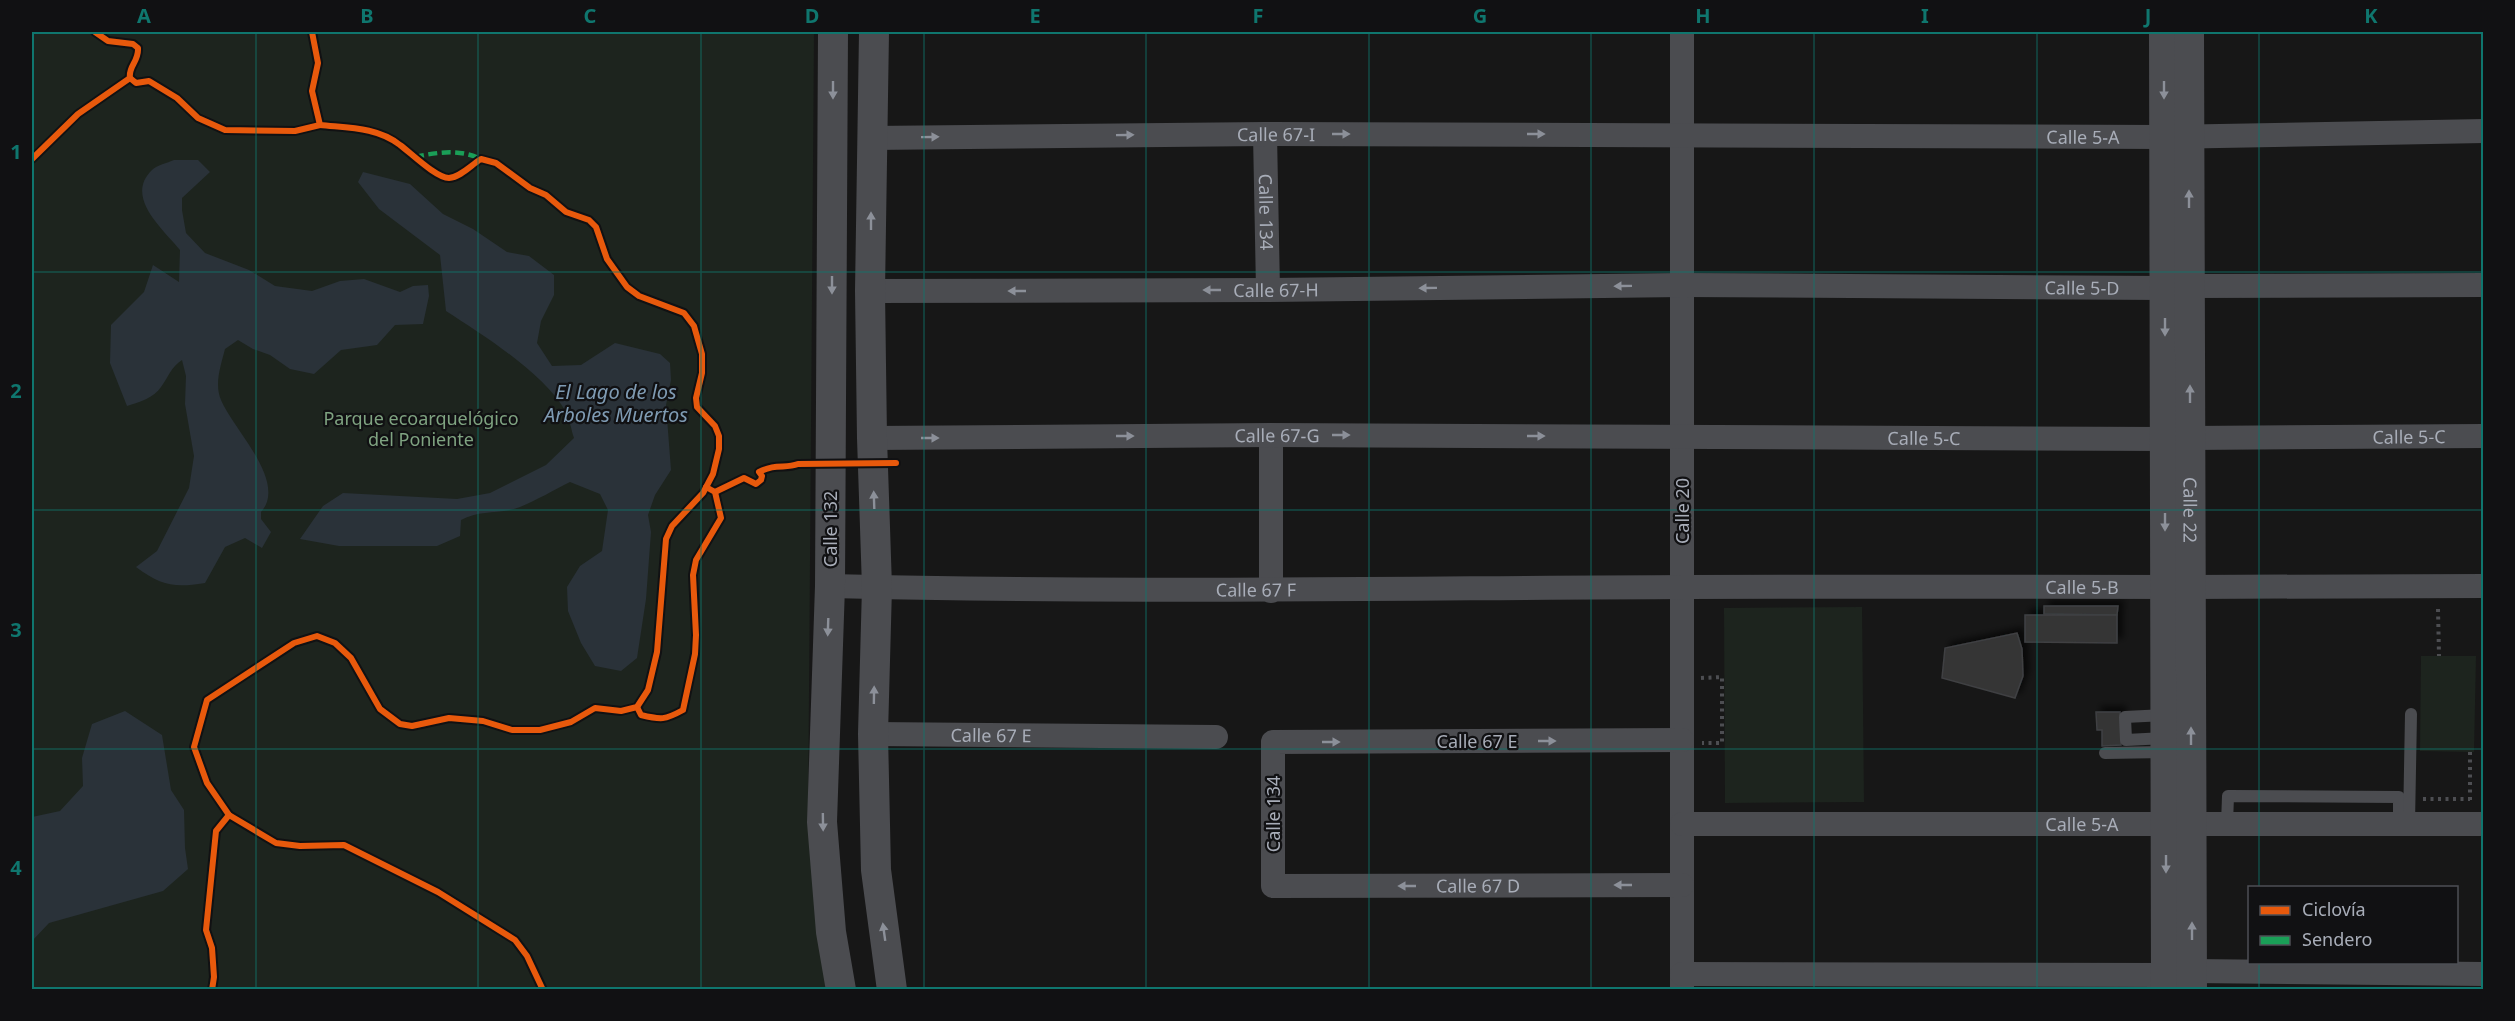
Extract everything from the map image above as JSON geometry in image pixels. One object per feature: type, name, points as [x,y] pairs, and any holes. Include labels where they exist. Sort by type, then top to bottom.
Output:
[{"type":"street","name":"Calle 132","points":[[833,32],[830,586],[822,822],[831,932],[842,990]]},
{"type":"street","points":[[874,32],[870,291],[877,587],[873,734],[876,870],[892,990]]},
{"type":"street","name":"Calle 20","points":[[1682,32],[1682,587],[1689,741],[1682,824],[1682,982]]},
{"type":"street","name":"Calle 22","points":[[2164,32],[2177,136]]},
{"type":"street","name":"Calle 22","points":[[2179,981],[2177,136],[2189,32]]},
{"type":"street","name":"Calle 5-A","points":[[1682,135],[2177,136],[2484,131]]},
{"type":"street","name":"Calle 67-I","points":[[871,138],[1265,134],[1682,135]]},
{"type":"street","name":"Calle 134","points":[[1265,134],[1268,290]]},
{"type":"street","name":"Calle 67-H","points":[[870,291],[1268,290],[1682,285]]},
{"type":"street","name":"Calle 5-D","points":[[1682,285],[2177,287],[2484,285]]},
{"type":"street","points":[[1271,435],[1272,591]]},
{"type":"street","name":"Calle 67-G","points":[[872,438],[1271,435],[1682,436]]},
{"type":"street","name":"Calle 5-C","points":[[1682,436],[2178,439],[2484,436]]},
{"type":"street","name":"Calle 67 F","points":[[830,586],[1272,591],[1682,587]]},
{"type":"street","name":"Calle 5-B","points":[[1682,587],[2484,586]]},
{"type":"street","name":"Calle 22","points":[[2178,588],[2165,735],[2178,824]]},
{"type":"street","name":"Calle 67 E","points":[[873,734],[1216,737]]},
{"type":"street","name":"Calle 67 E","points":[[1273,742],[1689,741]]},
{"type":"street","name":"Calle 134","points":[[1273,742],[1273,886]]},
{"type":"street","name":"Calle 5-A","points":[[1682,824],[2404,824],[2477,817]]},
{"type":"street","name":"Calle 67 D","points":[[1273,886],[1682,885]]},
{"type":"street","points":[[1682,982],[2179,981],[2484,974]]},
{"type":"lane","points":[[2404,824],[2409,799],[2411,714]]},
{"type":"lane","points":[[2105,753],[2165,735]]},
{"type":"path","points":[[2438,609],[2439,656]]},
{"type":"path","points":[[1689,741],[1722,743],[1722,678],[1697,678]]},
{"type":"path","points":[[2470,752],[2470,799],[2477,817]]},
{"type":"path","points":[[2409,799],[2470,799]]},
{"type":"green space","name":"Parque ecoarquelógico del Poniente","points":[[32,32],[814,32],[808,825],[831,989],[32,989]]},
{"type":"green space","points":[[1862,607],[1864,802],[1725,803],[1724,608]]},
{"type":"green space","points":[[2421,656],[2476,656],[2474,752],[2420,751]]},
{"type":"water","points":[[174,160],[198,160],[210,172],[182,198],[186,233],[205,253],[249,270],[275,286],[312,291],[340,281],[364,279],[400,292],[413,286],[428,285],[429,296],[423,324],[395,325],[377,345],[341,350],[314,374],[290,369],[270,355],[238,340],[225,349],[219,374],[219,394],[227,412],[256,456],[263,471],[268,486],[268,500],[261,512],[261,519],[271,532],[262,548],[245,538],[225,547],[205,583],[185,585],[161,582],[136,567],[157,551],[189,488],[194,456],[185,404],[186,376],[182,360],[154,394],[127,406],[110,363],[111,325],[144,292],[153,265],[179,282],[180,250],[156,223],[144,202],[142,191],[144,180],[152,170]]},
{"type":"water","name":"El Lago de los Arboles Muertos","points":[[363,172],[410,184],[443,214],[473,229],[507,252],[529,256],[554,275],[554,295],[541,321],[537,343],[552,366],[581,365],[615,343],[660,354],[670,363],[671,380],[666,405],[671,470],[655,495],[648,515],[651,532],[646,599],[637,658],[621,671],[595,666],[581,643],[568,611],[567,587],[580,566],[602,551],[608,510],[600,494],[570,482],[520,507],[475,514],[461,520],[460,536],[437,546],[339,546],[300,539],[323,506],[343,493],[457,499],[490,493],[546,465],[574,438],[566,412],[543,383],[512,356],[446,311],[440,255],[379,209],[358,182]]},
{"type":"water","points":[[125,711],[162,735],[171,790],[184,810],[188,869],[163,891],[49,923],[32,941],[32,817],[60,811],[83,786],[82,758],[92,724]]},
{"type":"building","points":[[2044,606],[2118,606],[2117,615],[2044,614]]},
{"type":"building","points":[[2025,615],[2117,615],[2117,643],[2025,642]]},
{"type":"building","points":[[2017,633],[2022,649],[2023,676],[2015,698],[1942,678],[1945,648]]},
{"type":"building","points":[[2096,712],[2120,712],[2121,745],[2102,746],[2102,730],[2097,730]]},
{"type":"marked path","points":[[415,157],[449,152],[481,159]]},
{"type":"cycle path","points":[[95,32],[108,41],[133,44],[138,48],[130,74],[130,78],[136,83],[149,81],[177,98],[198,118],[225,130],[295,131],[320,125]]},
{"type":"cycle path","points":[[229,815],[207,783],[194,747],[207,700],[294,643],[317,636],[335,643],[351,658],[380,709],[400,724],[412,726],[449,718],[483,721],[512,730],[540,730],[571,722],[595,708],[621,711],[637,707],[648,690],[657,652],[666,539],[672,526],[703,493],[713,474],[719,449],[719,436],[715,426],[697,407],[696,398],[702,373],[702,354],[694,326],[684,313],[639,296],[627,287],[607,259],[596,227],[589,220],[566,212],[546,195],[530,188],[496,163],[481,159],[458,175],[444,177],[431,170],[400,145],[382,135],[362,129],[320,125],[312,91],[318,63],[312,32]]},
{"type":"cycle path","points":[[32,159],[78,114],[130,78]]},
{"type":"cycle path","points":[[715,492],[744,478],[756,484],[761,480],[762,476],[759,472],[775,467],[798,464],[896,463]]},
{"type":"cycle path","points":[[637,707],[641,715],[658,718],[672,716],[683,710],[695,654],[693,575],[696,560],[721,518],[715,492],[706,487]]},
{"type":"cycle path","points":[[212,990],[214,977],[212,948],[206,930],[216,831],[229,815],[276,843],[300,846],[344,845],[438,892],[515,940],[527,956],[543,990]]}]
